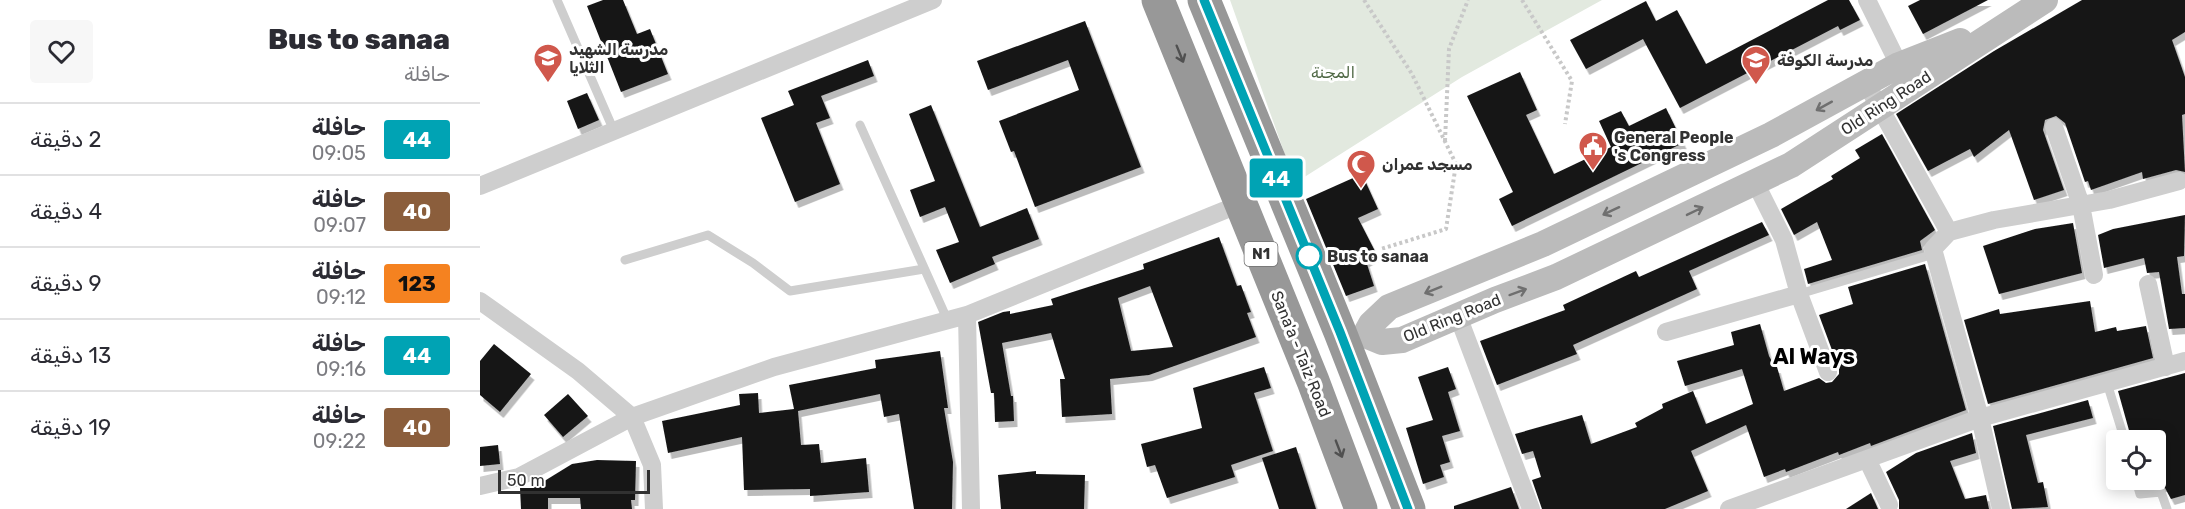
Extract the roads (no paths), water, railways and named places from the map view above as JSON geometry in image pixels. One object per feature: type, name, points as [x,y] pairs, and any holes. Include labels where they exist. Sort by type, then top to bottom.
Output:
[{"type":"highway","name":"Sana'a - Taiz Road","points":[[1158,0],[1313,381],[1361,509]]},
{"type":"highway","name":"N1","points":[[1204,0],[1355,340],[1408,509]]},
{"type":"street","points":[[480,186],[933,0]]},
{"type":"street","points":[[1866,0],[1905,76]]},
{"type":"street","name":"Old Ring Road","points":[[1355,340],[1389,307],[1543,244],[1772,135],[1866,83],[1905,76],[2010,22],[2045,0]]},
{"type":"street","name":"Old Ring Road","points":[[1355,340],[1382,342],[1402,340],[1556,278],[1791,165],[1881,106],[1905,76]]},
{"type":"street","points":[[1866,83],[1881,106],[1949,232]]},
{"type":"street","points":[[2054,127],[2081,205],[2094,275]]},
{"type":"street","points":[[2001,509],[1980,418],[1933,249],[1949,232],[1994,220],[2109,200],[2182,180]]},
{"type":"street","points":[[1755,182],[1784,240],[1799,294],[1828,372]]},
{"type":"street","points":[[480,486],[519,477],[632,417],[774,367],[967,315],[1240,204]]},
{"type":"street","points":[[2148,284],[2166,366]]},
{"type":"street","points":[[1666,332],[1799,294]]},
{"type":"street","points":[[480,301],[578,371],[632,417],[651,465],[654,509]]},
{"type":"street","points":[[967,315],[971,509]]},
{"type":"street","points":[[1458,316],[1531,509]]},
{"type":"street","points":[[1729,509],[1766,502],[1867,459],[1980,418],[2185,362]]},
{"type":"street","points":[[1867,459],[1888,505]]},
{"type":"lane","points":[[557,0],[614,131]]},
{"type":"lane","points":[[860,125],[947,319]]},
{"type":"lane","points":[[625,260],[708,235],[753,263],[790,291],[924,269]]},
{"type":"lane","points":[[1799,294],[1934,254]]},
{"type":"lane","points":[[2107,383],[2122,430]]},
{"type":"lane","points":[[2139,490],[2140,494],[2161,492],[2167,509]]},
{"type":"place","name":"مدرسة الشهيد الثلايا","points":[[548,84]]},
{"type":"place","name":"مدرسة الكوفة","points":[[1756,86]]},
{"type":"place","name":"General People 's Congress","points":[[1593,172]]},
{"type":"place","name":"مسجد عمران","points":[[1361,190]]},
{"type":"place","name":"Bus to sanaa","points":[[1309,256]]},
{"type":"district","name":"Al Ways","points":[[1814,356]]},
{"type":"park label","name":"المجنة","points":[[1333,72]]}]
